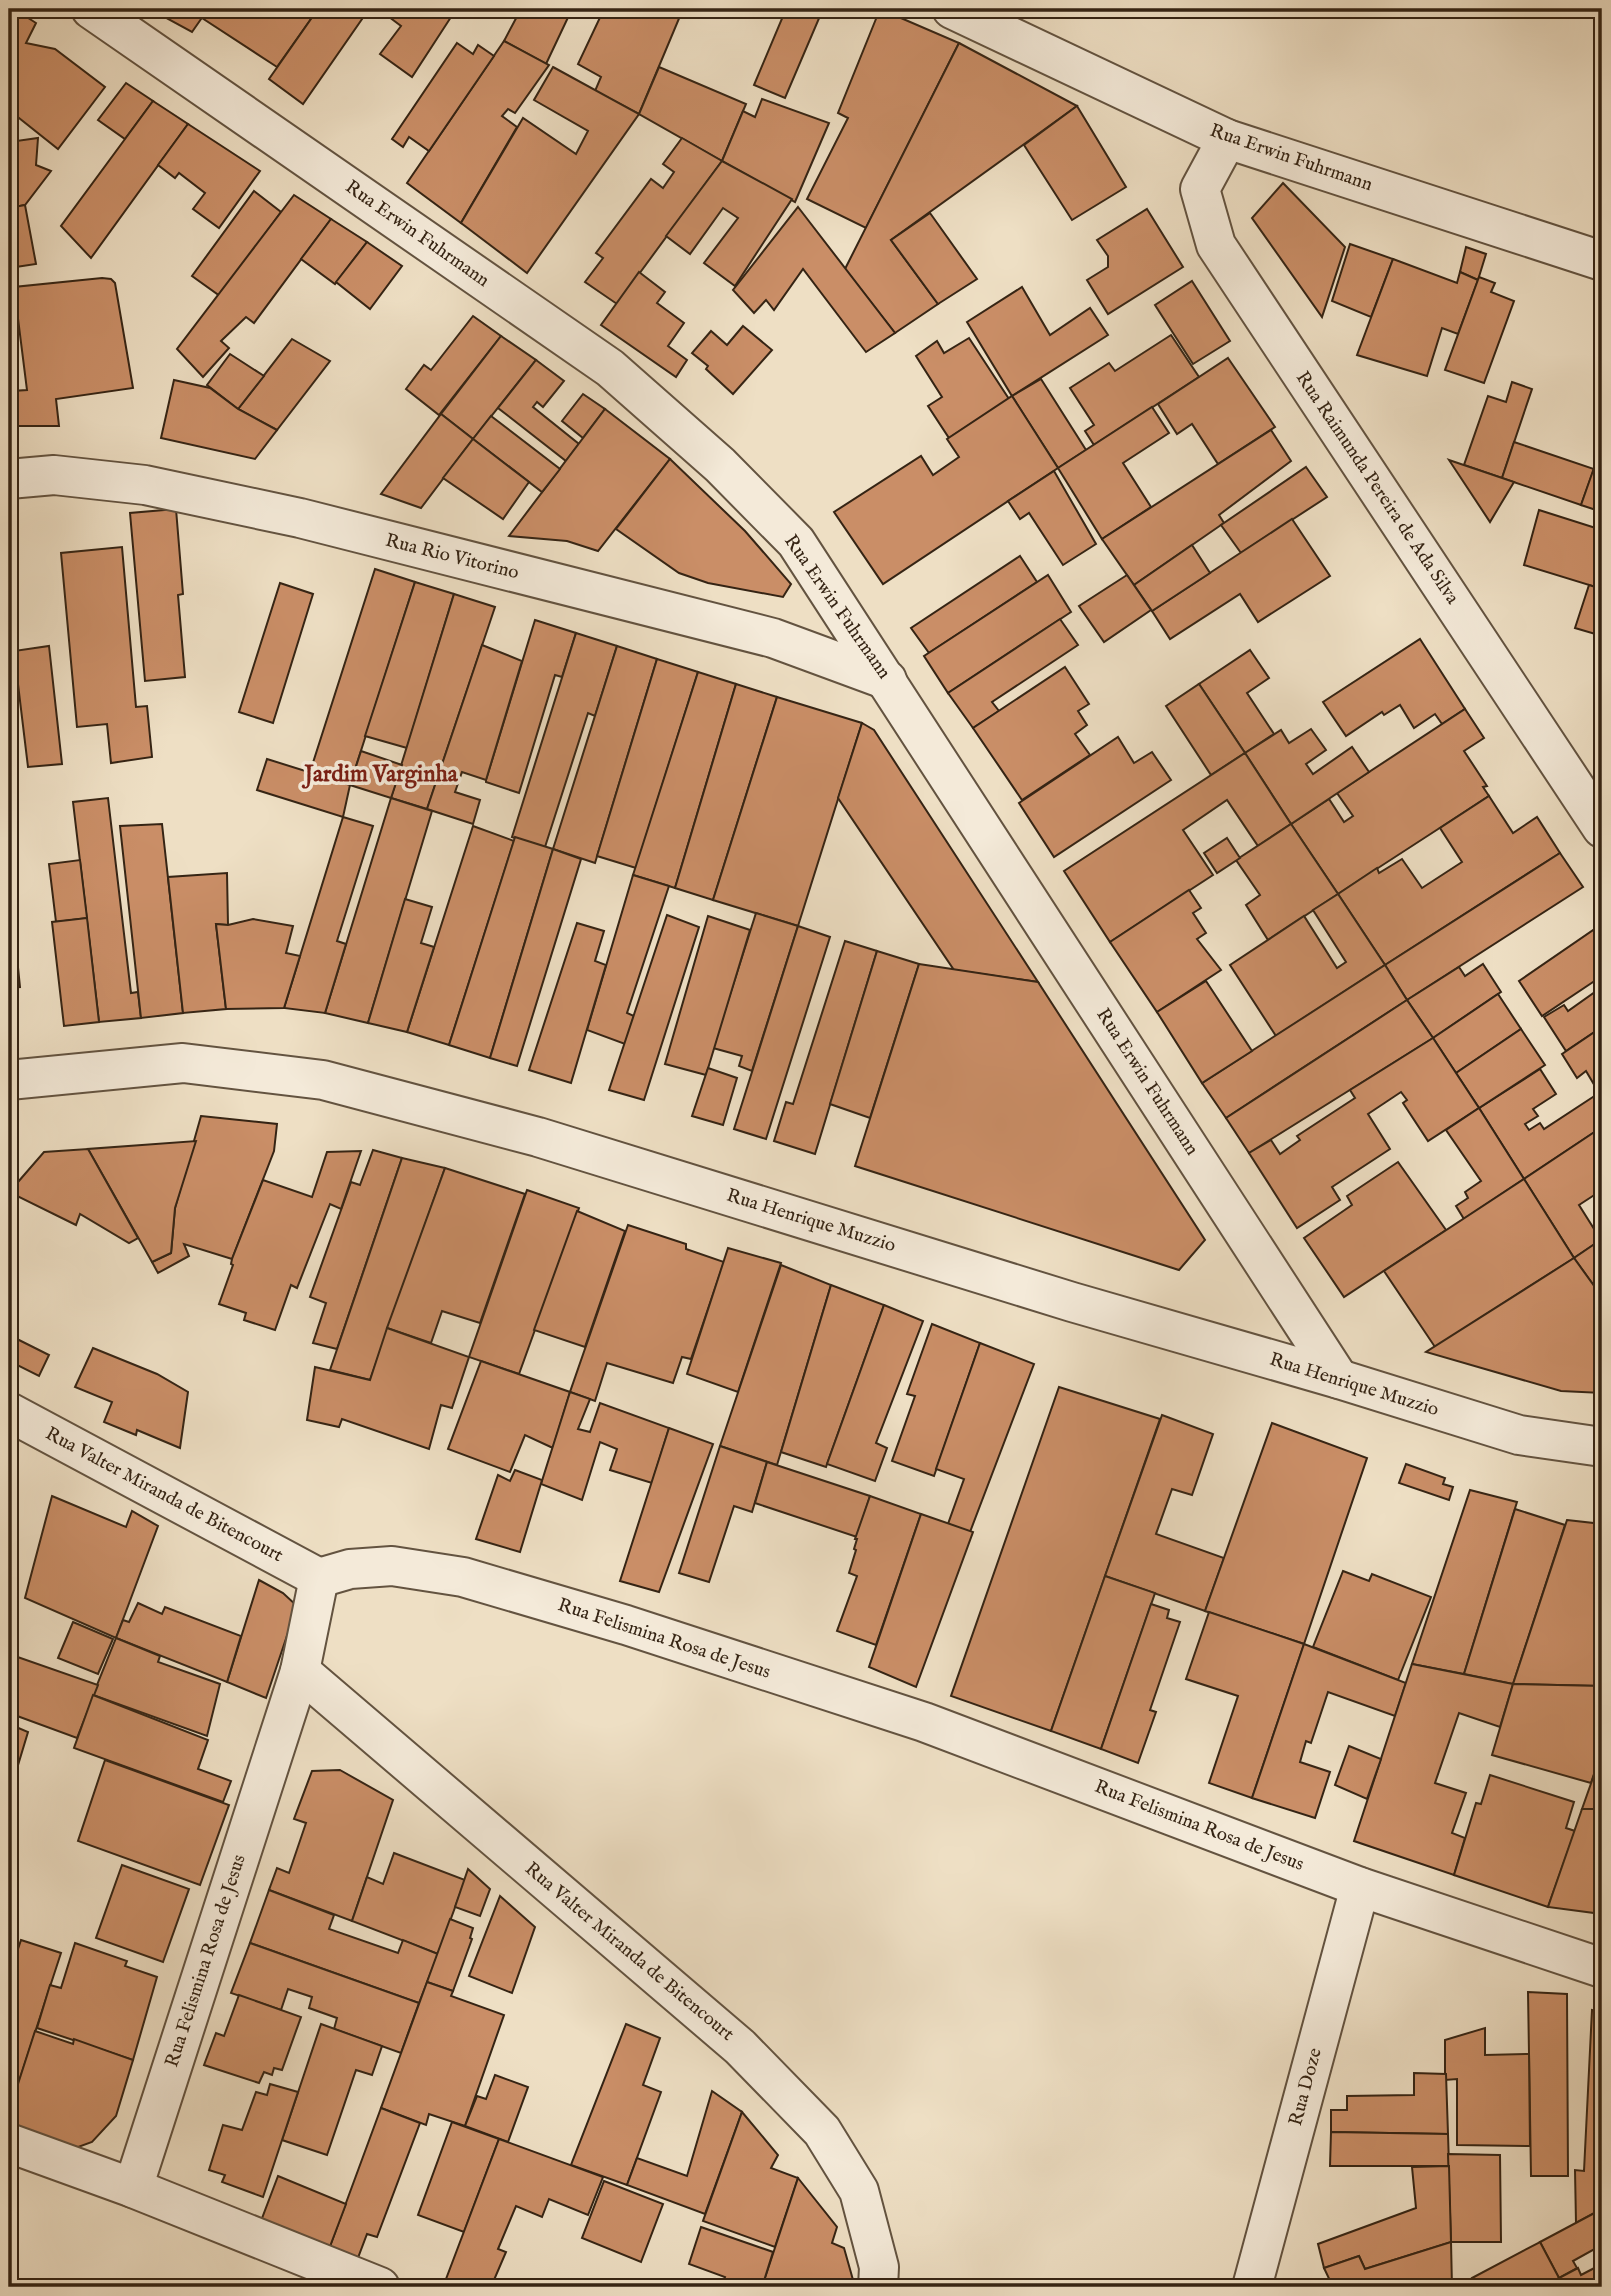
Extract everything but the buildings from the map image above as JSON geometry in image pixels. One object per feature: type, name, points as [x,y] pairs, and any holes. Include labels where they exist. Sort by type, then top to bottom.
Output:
[{"type":"street","name":"Rua Erwin Fuhrmann","points":[[91,9],[610,368],[720,464],[796,542],[1339,1379]]},
{"type":"street","name":"Rua Erwin Fuhrmann","points":[[952,9],[1227,139],[1602,261]]},
{"type":"street","name":"Rua Raimunda Pereira de Ada Silva","points":[[1227,139],[1200,189],[1216,245],[1588,790],[1602,828]]},
{"type":"street","name":"Rua Rio Vitorino","points":[[9,479],[54,475],[145,485],[300,518],[773,638],[887,680]]},
{"type":"street","name":"Rua Henrique Muzzio","points":[[9,1080],[183,1063],[323,1080],[538,1137],[1072,1302],[1339,1379],[1519,1435],[1602,1447]]},
{"type":"street","name":"Rua Valter Miranda de Bitencourt","points":[[9,1412],[319,1578]]},
{"type":"street","name":"Rua Felismina Rosa de Jesus","points":[[133,2188],[300,1671],[319,1578],[350,1569],[392,1566],[463,1577],[626,1625],[924,1722],[1360,1887],[1602,1968]]},
{"type":"street","name":"Rua Valter Miranda de Bitencourt","points":[[300,1671],[740,2047],[822,2131],[859,2191],[879,2267],[878,2287]]},
{"type":"street","name":"Rua Doze","points":[[1252,2287],[1360,1887]]},
{"type":"street","points":[[9,2143],[133,2188],[380,2287]]},
{"type":"street","points":[[1262,2246],[1283,2287]]},
{"type":"district","name":"Jardim Varginha","points":[[381,774]]}]
